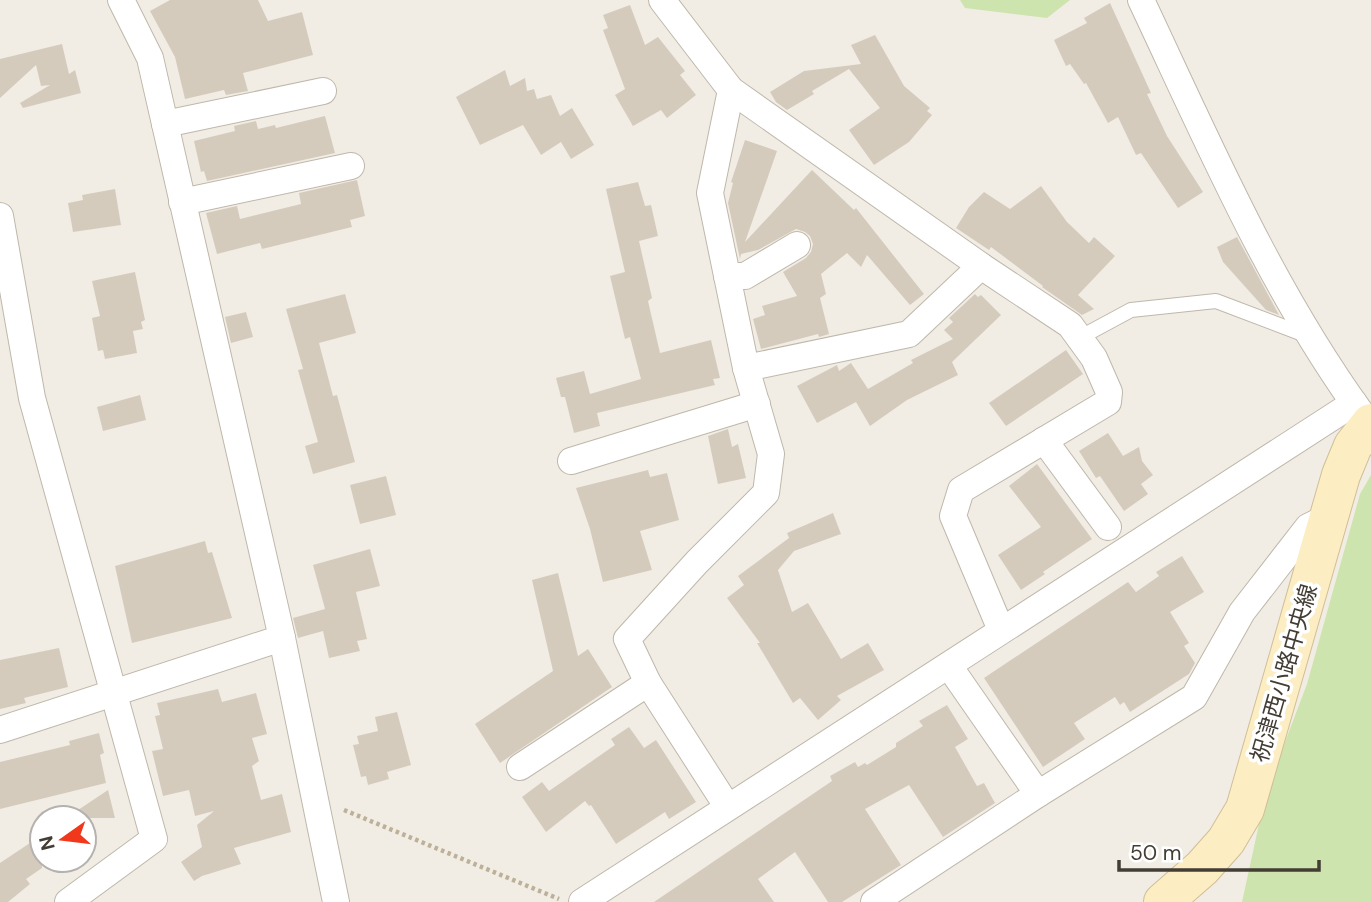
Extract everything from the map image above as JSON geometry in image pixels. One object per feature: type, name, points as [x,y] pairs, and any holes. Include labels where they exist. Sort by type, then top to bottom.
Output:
[{"type":"main road","name":"祝津西小路中央線","points":[[1163,902],[1202,868],[1226,841],[1245,808],[1341,475],[1365,417]]},
{"type":"street","points":[[121,0],[150,58],[282,638],[336,902]]},
{"type":"street","points":[[662,0],[731,90],[1070,326],[1094,358],[1109,391],[1108,402],[961,490],[953,516],[1001,630]]},
{"type":"street","points":[[581,901],[1001,630],[1365,417],[1311,337],[1256,239],[1141,0]]},
{"type":"street","points":[[727,806],[648,683],[627,639],[697,562],[766,494],[771,454],[746,368],[710,193],[731,90]]},
{"type":"street","points":[[165,124],[323,92]]},
{"type":"street","points":[[182,202],[351,166]]},
{"type":"street","points":[[0,216],[32,398],[154,839],[68,902]]},
{"type":"street","points":[[727,276],[745,276],[797,245]]},
{"type":"street","points":[[746,368],[909,334],[981,266]]},
{"type":"street","points":[[571,461],[757,404]]},
{"type":"street","points":[[1044,440],[1108,527]]},
{"type":"street","points":[[874,902],[1038,794],[1194,697],[1242,612],[1308,527],[1330,516]]},
{"type":"street","points":[[0,730],[282,638]]},
{"type":"street","points":[[949,666],[1038,794]]},
{"type":"street","points":[[520,767],[648,683]]},
{"type":"lane","points":[[1079,338],[1131,310],[1216,301],[1311,337]]},
{"type":"path","points":[[314,797],[581,901]]},
{"type":"green space","points":[[960,0],[1070,0],[1047,18],[965,8]]},
{"type":"green space","points":[[1371,475],[1371,902],[1242,902],[1266,792],[1307,684],[1360,494]]},
{"type":"building","points":[[170,0],[258,0],[268,21],[302,12],[313,55],[243,73],[248,91],[226,95],[224,90],[185,99],[175,57],[150,11]]},
{"type":"building","points":[[1110,3],[1151,93],[1147,94],[1167,136],[1203,192],[1178,208],[1141,153],[1136,155],[1118,117],[1108,123],[1086,83],[1084,84],[1070,64],[1066,66],[1054,40],[1087,23],[1084,18]]},
{"type":"building","points":[[630,5],[645,45],[658,37],[685,71],[680,75],[696,95],[667,118],[661,110],[633,126],[615,95],[625,89],[603,30],[608,28],[603,15]]},
{"type":"building","points":[[875,35],[904,86],[930,108],[927,111],[932,115],[909,142],[874,165],[849,130],[880,108],[849,69],[787,110],[776,102],[770,92],[804,71],[861,64],[851,45]]},
{"type":"building","points":[[62,44],[69,74],[75,70],[81,93],[23,108],[20,103],[50,85],[41,86],[36,65],[0,98],[0,59]]},
{"type":"building","points":[[505,70],[510,86],[525,78],[527,91],[534,89],[537,99],[551,95],[560,116],[572,108],[594,145],[571,159],[561,142],[541,155],[523,125],[480,145],[456,97]]},
{"type":"building","points":[[325,116],[335,153],[207,181],[204,171],[201,172],[194,141],[235,131],[234,126],[256,121],[258,129],[275,125],[276,128]]},
{"type":"building","points":[[745,140],[777,151],[745,242],[812,170],[854,210],[856,208],[924,294],[910,305],[867,255],[861,267],[847,253],[821,274],[826,294],[820,298],[829,334],[819,337],[818,334],[761,349],[753,319],[765,315],[762,306],[797,296],[783,272],[806,258],[813,244],[810,236],[796,229],[758,250],[741,254],[740,259],[728,203],[733,183],[731,182]]},
{"type":"building","points":[[357,180],[365,216],[350,220],[352,227],[262,249],[260,243],[217,254],[206,213],[237,206],[240,219],[301,204],[299,193]]},
{"type":"building","points":[[638,182],[645,206],[651,205],[658,236],[639,241],[652,298],[648,301],[660,353],[711,340],[720,378],[713,379],[715,385],[597,413],[600,426],[574,433],[565,397],[561,397],[556,378],[584,371],[590,394],[641,379],[630,337],[625,339],[610,276],[625,272],[606,189]]},
{"type":"building","points":[[1041,186],[1067,222],[1089,243],[1094,237],[1115,256],[1078,295],[1094,309],[1082,315],[991,247],[989,250],[956,228],[969,207],[984,192],[1010,209]]},
{"type":"building","points":[[115,189],[121,225],[73,232],[68,203],[83,200],[82,195]]},
{"type":"building","points":[[1237,237],[1279,315],[1266,310],[1223,262],[1217,247]]},
{"type":"building","points":[[135,272],[145,320],[141,322],[143,329],[133,331],[137,353],[105,359],[103,350],[98,351],[92,318],[100,316],[92,281]]},
{"type":"building","points":[[345,294],[356,333],[319,343],[333,396],[337,395],[355,462],[313,474],[305,446],[318,442],[298,370],[303,369],[286,309]]},
{"type":"building","points":[[975,294],[978,297],[981,295],[1001,315],[952,362],[958,375],[907,400],[870,426],[856,402],[817,423],[797,386],[837,365],[839,371],[851,363],[868,389],[913,363],[911,360],[953,339],[944,330],[953,322],[949,318]]},
{"type":"building","points":[[246,312],[253,337],[231,343],[225,317]]},
{"type":"building","points":[[1066,350],[1083,374],[1006,426],[989,403]]},
{"type":"building","points":[[140,395],[146,420],[103,431],[97,407]]},
{"type":"building","points":[[728,429],[732,447],[738,444],[746,478],[718,484],[708,436]]},
{"type":"building","points":[[1108,433],[1123,456],[1139,447],[1142,461],[1153,475],[1141,484],[1148,494],[1124,511],[1100,476],[1096,478],[1079,451]]},
{"type":"building","points":[[1037,464],[1092,539],[1021,590],[998,555],[1041,527],[1009,486]]},
{"type":"building","points":[[648,470],[650,477],[667,473],[679,520],[640,531],[652,570],[603,582],[590,529],[576,488]]},
{"type":"building","points":[[386,476],[396,515],[360,524],[350,485]]},
{"type":"building","points":[[833,513],[841,534],[794,551],[778,570],[792,612],[808,603],[841,659],[868,643],[884,670],[837,696],[841,700],[818,720],[800,698],[793,703],[757,643],[760,643],[727,598],[744,585],[738,576],[789,538],[787,533]]},
{"type":"building","points":[[205,541],[208,553],[212,552],[232,618],[132,643],[115,566]]},
{"type":"building","points":[[370,549],[380,586],[356,592],[367,639],[357,641],[360,651],[329,658],[323,631],[298,638],[293,618],[325,609],[313,565]]},
{"type":"building","points":[[1182,556],[1204,592],[1170,612],[1189,643],[1184,646],[1195,663],[1189,674],[1130,712],[1124,702],[1120,705],[1115,697],[1074,723],[1085,739],[1043,767],[984,678],[1128,582],[1136,592],[1159,576],[1156,572]]},
{"type":"building","points":[[558,573],[578,656],[588,649],[612,687],[500,763],[475,724],[553,671],[532,580]]},
{"type":"building","points":[[59,648],[68,687],[24,698],[26,703],[0,709],[0,660]]},
{"type":"building","points":[[218,689],[222,702],[256,693],[267,734],[252,738],[259,761],[252,766],[261,800],[282,794],[291,832],[234,848],[241,864],[194,881],[181,862],[202,847],[197,825],[214,811],[195,816],[189,790],[163,796],[152,751],[163,749],[155,716],[160,715],[157,703]]},
{"type":"building","points":[[947,705],[968,739],[955,747],[977,786],[984,783],[995,803],[943,837],[909,785],[865,809],[901,865],[842,902],[828,902],[795,852],[758,879],[774,902],[654,902],[832,781],[830,776],[855,762],[858,767],[865,763],[867,765],[896,747],[896,743],[923,726],[919,721]]},
{"type":"building","points":[[397,712],[411,765],[387,772],[389,779],[368,785],[366,776],[361,777],[353,745],[359,744],[357,736],[378,731],[375,717]]},
{"type":"building","points":[[629,727],[644,748],[656,740],[696,802],[669,819],[665,812],[616,844],[591,805],[585,801],[546,832],[522,797],[542,782],[549,791],[615,745],[611,739]]},
{"type":"building","points":[[99,733],[104,753],[100,755],[106,783],[0,809],[0,762],[70,745],[69,741]]},
{"type":"building","points":[[108,790],[115,818],[98,818],[98,804],[87,804]]},
{"type":"building","points":[[28,844],[28,874],[33,874],[26,879],[30,884],[8,902],[0,902],[0,863]]}]
